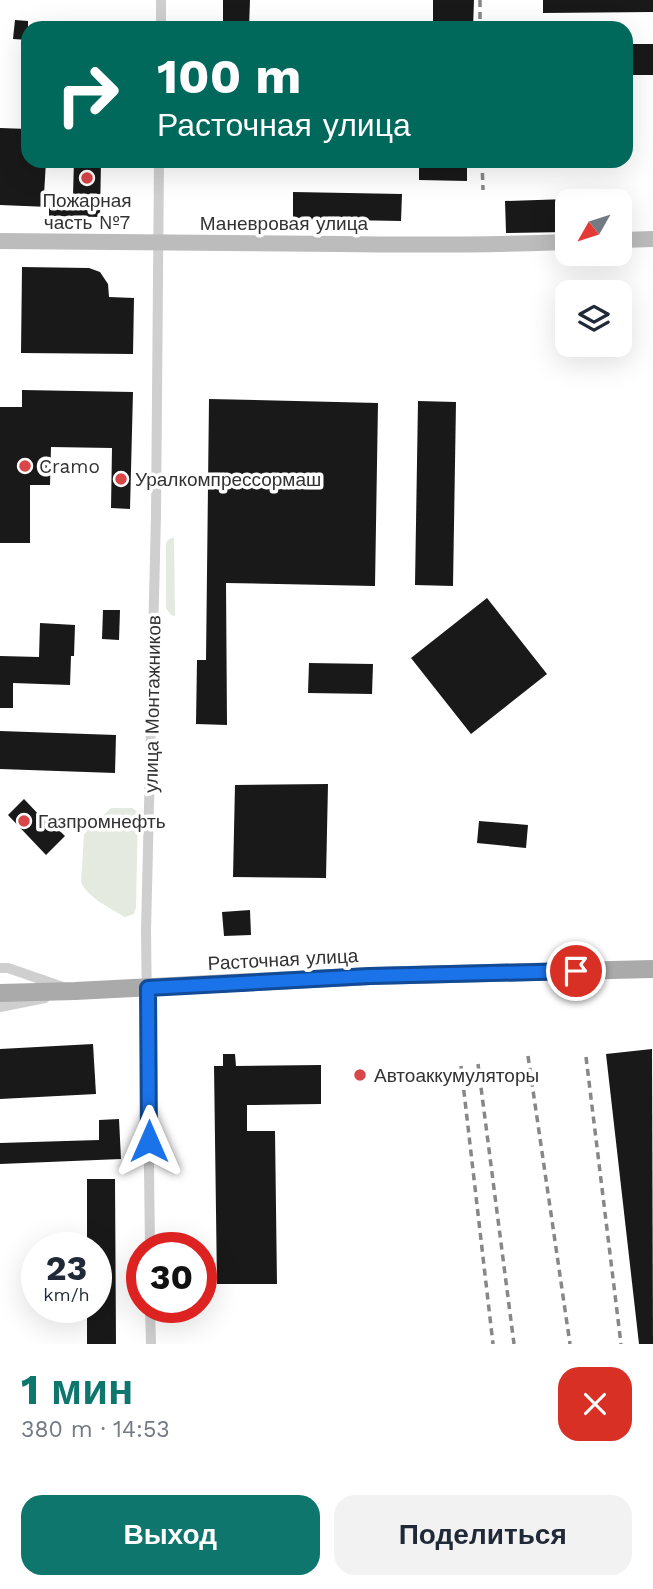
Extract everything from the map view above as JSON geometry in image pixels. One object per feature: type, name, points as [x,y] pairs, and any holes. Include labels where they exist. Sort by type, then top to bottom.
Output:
[{"type":"main road","points":[[632,240],[653,239]]},
{"type":"main road","name":"Маневровая улица","points":[[0,240],[157,244],[505,245],[555,243]]},
{"type":"main road","name":"Расточная улица","points":[[0,993],[370,976],[653,969]]},
{"type":"street","points":[[161,21],[162,0]]},
{"type":"street","name":"улица Монтажников","points":[[150,1232],[146,931],[156,515],[159,168]]},
{"type":"street","points":[[0,968],[8,968],[75,991]]},
{"type":"street","points":[[0,1007],[75,991]]},
{"type":"street","points":[[150,1323],[151,1344]]},
{"type":"shaded area","points":[[174,538],[175,616],[166,608],[166,545]]},
{"type":"shaded area","points":[[111,808],[132,808],[138,812],[136,907],[134,914],[125,917],[94,898],[81,882],[84,834]]},
{"type":"building","points":[[223,0],[250,0],[249,21],[223,21]]},
{"type":"building","points":[[433,0],[474,0],[473,21],[433,21]]},
{"type":"building","points":[[543,0],[653,0],[653,12],[543,13]]},
{"type":"building","points":[[15,20],[28,21],[21,21],[21,40],[13,39]]},
{"type":"building","points":[[633,44],[653,44],[653,75],[633,75]]},
{"type":"building","points":[[0,128],[21,129],[21,168],[46,168],[44,195],[73,195],[74,168],[101,168],[100,217],[49,216],[49,207],[0,205]]},
{"type":"building","points":[[419,168],[467,168],[467,181],[419,180]]},
{"type":"building","points":[[293,192],[402,194],[401,221],[293,219]]},
{"type":"building","points":[[555,199],[555,232],[506,233],[505,201]]},
{"type":"building","points":[[22,267],[89,268],[100,272],[108,284],[109,297],[134,298],[133,354],[21,353]]},
{"type":"building","name":"Cramo","points":[[22,390],[133,392],[130,509],[111,508],[112,448],[51,447],[50,485],[30,485],[30,543],[0,543],[0,407],[22,407]]},
{"type":"building","points":[[209,399],[378,403],[375,586],[226,583],[227,725],[196,724],[197,660],[206,660]]},
{"type":"building","points":[[418,401],[456,402],[453,586],[415,585]]},
{"type":"building","points":[[487,598],[547,674],[471,734],[411,658]]},
{"type":"building","points":[[103,610],[120,610],[119,640],[102,639]]},
{"type":"building","points":[[40,623],[75,625],[70,685],[13,683],[13,708],[0,708],[0,656],[39,657]]},
{"type":"building","points":[[309,663],[373,664],[372,694],[308,693]]},
{"type":"building","points":[[0,731],[116,735],[115,773],[0,769]]},
{"type":"building","points":[[328,784],[326,878],[233,877],[235,785]]},
{"type":"building","points":[[24,799],[43,819],[45,817],[65,836],[46,855],[8,815]]},
{"type":"building","points":[[479,821],[528,825],[526,848],[477,843]]},
{"type":"building","points":[[250,910],[251,935],[224,936],[222,912]]},
{"type":"building","points":[[93,1044],[96,1094],[0,1099],[0,1049]]},
{"type":"building","points":[[652,1049],[653,1344],[639,1344],[606,1054]]},
{"type":"building","points":[[223,1054],[235,1054],[236,1066],[321,1065],[321,1104],[247,1105],[247,1131],[275,1131],[277,1284],[217,1284],[214,1066],[223,1066]]},
{"type":"building","points":[[119,1119],[121,1159],[0,1164],[0,1143],[99,1140],[99,1120]]},
{"type":"building","points":[[87,1179],[115,1179],[116,1344],[87,1344],[87,1323],[112,1323],[112,1232],[87,1232]]},
{"type":"railway","points":[[480,0],[480,21]]},
{"type":"railway","points":[[482,168],[483,190]]},
{"type":"railway","points":[[528,1056],[570,1344]]},
{"type":"railway","points":[[586,1057],[621,1344]]},
{"type":"railway","points":[[478,1064],[514,1344]]},
{"type":"railway","points":[[461,1066],[493,1344]]},
{"type":"place","name":"Пожарная часть №7","points":[[87,178]]},
{"type":"place","name":"Cramo","points":[[25,466]]},
{"type":"place","name":"Уралкомпрессормаш","points":[[121,479]]},
{"type":"place","name":"Газпромнефть","points":[[24,821]]},
{"type":"place","name":"Автоаккумуляторы","points":[[360,1075]]},
{"type":"route","points":[[149,1141],[148,988],[370,976],[576,971]]}]
